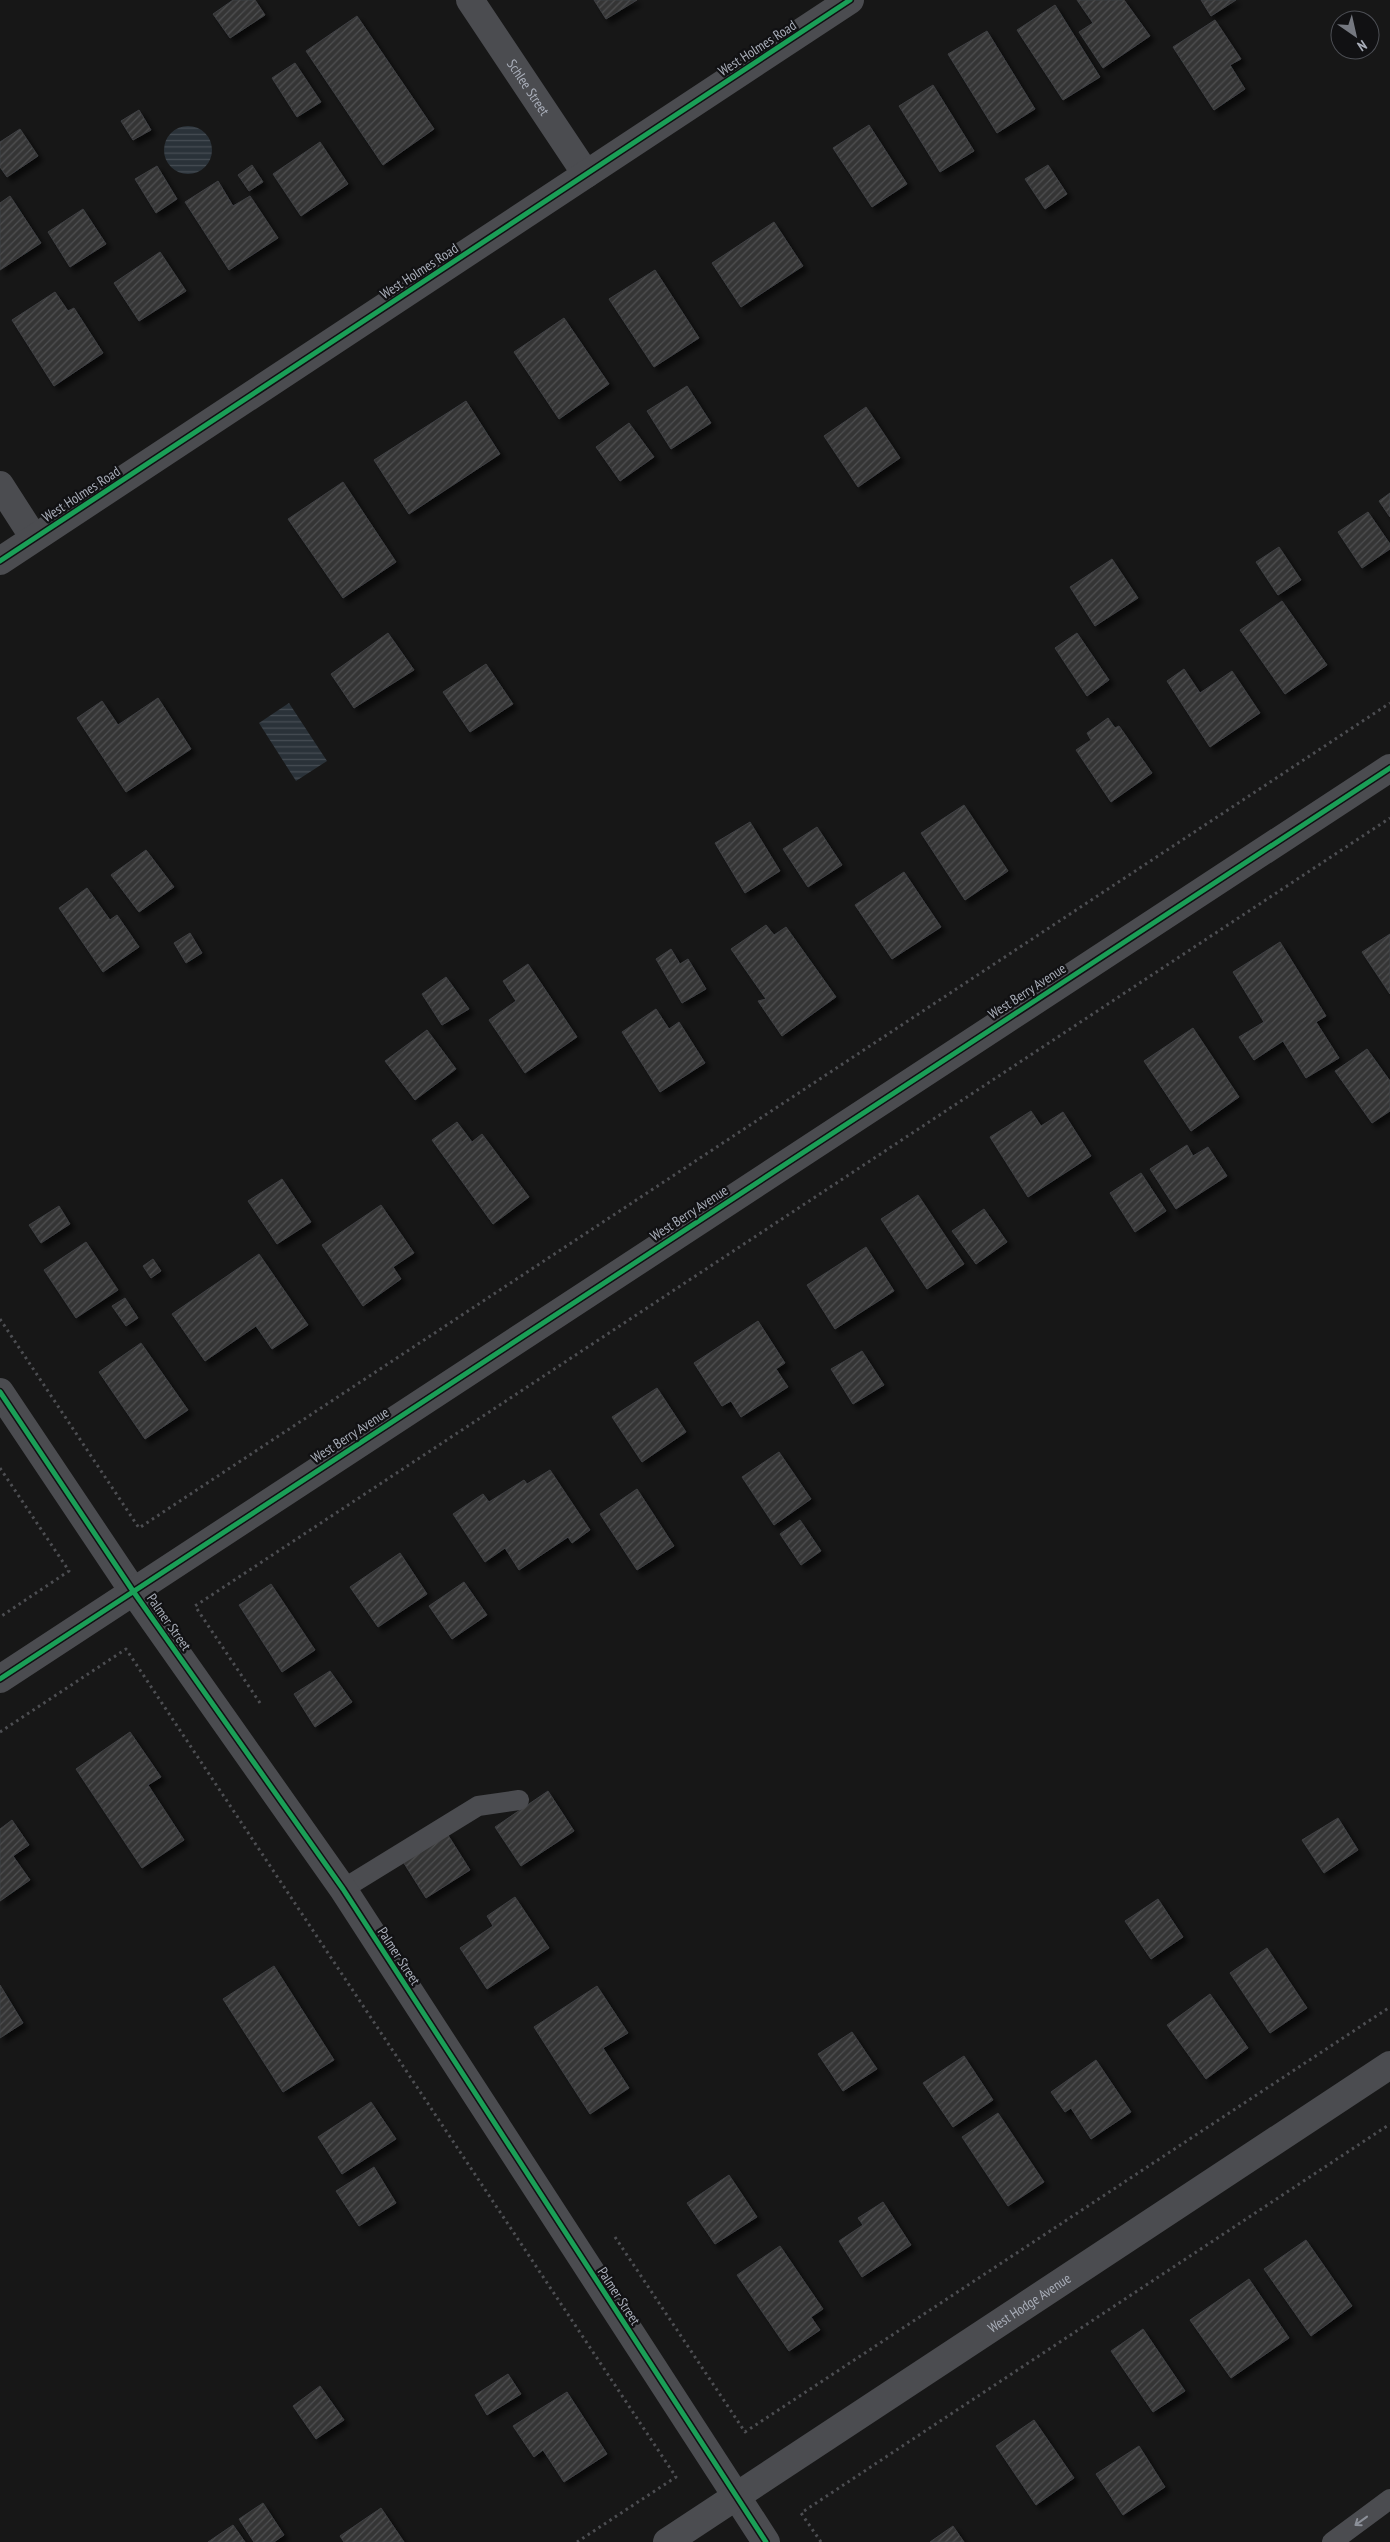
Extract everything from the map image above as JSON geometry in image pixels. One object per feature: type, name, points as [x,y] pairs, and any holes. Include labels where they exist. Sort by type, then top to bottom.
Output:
[{"type":"street","name":"Schlee Street","points":[[470,0],[586,174]]},
{"type":"street","name":"West Holmes Road","points":[[0,561],[850,0]]},
{"type":"street","points":[[0,485],[34,538]]},
{"type":"street","name":"West Berry Avenue","points":[[0,1678],[1390,768]]},
{"type":"street","name":"Palmer Street","points":[[0,1392],[134,1591],[343,1889],[735,2497],[766,2542]]},
{"type":"street","name":"West Hodge Avenue","points":[[667,2542],[1390,2065]]},
{"type":"lane","points":[[343,1889],[478,1806],[519,1800]]},
{"type":"lane","points":[[1332,2542],[1390,2500]]},
{"type":"path","points":[[0,1319],[140,1528],[1390,703]]},
{"type":"path","points":[[261,1705],[195,1606],[1390,818]]},
{"type":"path","points":[[0,1468],[69,1571],[0,1617]]},
{"type":"path","points":[[0,1732],[126,1649],[676,2477],[577,2542]]},
{"type":"path","points":[[613,2234],[745,2432],[1390,2007]]},
{"type":"path","points":[[821,2542],[801,2513],[1390,2124]]},
{"type":"shaded area","points":[[188,126],[197,128],[205,133],[210,141],[212,150],[210,159],[205,167],[197,172],[188,174],[179,172],[171,167],[166,159],[164,150],[166,141],[171,133],[179,128]]},
{"type":"shaded area","points":[[289,703],[327,761],[296,781],[259,723]]},
{"type":"building","points":[[233,0],[255,0],[265,15],[230,38],[213,14]]},
{"type":"building","points":[[594,0],[637,0],[606,19]]},
{"type":"building","points":[[1077,0],[1124,0],[1150,36],[1103,68],[1079,32],[1093,23]]},
{"type":"building","points":[[1201,0],[1236,0],[1211,16]]},
{"type":"building","points":[[1055,5],[1100,77],[1063,100],[1017,30]]},
{"type":"building","points":[[357,16],[434,129],[383,165],[306,51]]},
{"type":"building","points":[[1215,20],[1241,59],[1230,65],[1245,89],[1214,110],[1173,47]]},
{"type":"building","points":[[987,31],[1035,109],[997,133],[948,54]]},
{"type":"building","points":[[295,63],[321,102],[297,117],[272,78]]},
{"type":"building","points":[[933,85],[974,151],[940,172],[899,106]]},
{"type":"building","points":[[139,110],[151,130],[133,140],[121,121]]},
{"type":"building","points":[[869,125],[907,184],[872,207],[833,148]]},
{"type":"building","points":[[20,129],[38,156],[7,177],[0,167],[0,142]]},
{"type":"building","points":[[320,142],[348,184],[301,216],[273,174]]},
{"type":"building","points":[[252,165],[263,182],[249,191],[238,175]]},
{"type":"building","points":[[1048,165],[1067,194],[1045,209],[1025,179]]},
{"type":"building","points":[[157,166],[177,199],[156,213],[135,179]]},
{"type":"building","points":[[218,181],[233,206],[250,196],[278,238],[229,270],[185,202]]},
{"type":"building","points":[[10,196],[41,243],[0,270],[0,203]]},
{"type":"building","points":[[83,209],[106,244],[70,267],[48,232]]},
{"type":"building","points":[[774,222],[803,266],[741,307],[712,263]]},
{"type":"building","points":[[160,252],[186,291],[139,321],[114,283]]},
{"type":"building","points":[[655,270],[699,338],[654,367],[609,299]]},
{"type":"building","points":[[55,292],[68,311],[74,308],[103,353],[54,386],[12,320]]},
{"type":"building","points":[[564,318],[609,384],[559,419],[514,352]]},
{"type":"building","points":[[687,386],[711,423],[671,449],[647,411]]},
{"type":"building","points":[[466,401],[500,454],[409,514],[374,460]]},
{"type":"building","points":[[866,407],[900,458],[858,487],[824,436]]},
{"type":"building","points":[[629,423],[654,457],[620,481],[596,447]]},
{"type":"building","points":[[343,482],[396,562],[343,598],[288,519]]},
{"type":"building","points":[[1390,493],[1390,517],[1379,501]]},
{"type":"building","points":[[1368,512],[1390,544],[1390,549],[1362,568],[1338,532]]},
{"type":"building","points":[[1279,547],[1301,580],[1278,595],[1256,562]]},
{"type":"building","points":[[1112,559],[1138,598],[1095,626],[1070,587]]},
{"type":"building","points":[[1282,601],[1327,665],[1285,694],[1240,630]]},
{"type":"building","points":[[388,633],[414,670],[354,708],[331,674]]},
{"type":"building","points":[[1077,633],[1109,680],[1087,696],[1055,648]]},
{"type":"building","points":[[486,664],[513,704],[470,732],[443,692]]},
{"type":"building","points":[[1184,669],[1200,693],[1232,671],[1260,713],[1210,747],[1167,681]]},
{"type":"building","points":[[158,698],[191,749],[126,792],[77,718],[102,701],[118,725]]},
{"type":"building","points":[[1108,718],[1115,728],[1119,726],[1152,773],[1111,802],[1076,750],[1091,740],[1087,733]]},
{"type":"building","points":[[964,805],[1008,871],[965,900],[921,833]]},
{"type":"building","points":[[750,822],[780,871],[745,893],[715,843]]},
{"type":"building","points":[[817,827],[842,865],[808,887],[783,849]]},
{"type":"building","points":[[146,850],[174,887],[139,912],[111,875]]},
{"type":"building","points":[[904,872],[941,927],[892,959],[855,905]]},
{"type":"building","points":[[87,888],[110,920],[117,915],[139,947],[103,972],[59,908]]},
{"type":"building","points":[[766,925],[774,935],[786,927],[836,997],[782,1036],[758,1001],[766,999],[731,949]]},
{"type":"building","points":[[190,933],[202,953],[186,963],[174,943]]},
{"type":"building","points":[[1390,934],[1390,994],[1362,952]]},
{"type":"building","points":[[1280,942],[1326,1016],[1316,1022],[1339,1058],[1306,1078],[1283,1041],[1254,1060],[1239,1037],[1264,1022],[1233,972]]},
{"type":"building","points":[[671,949],[680,964],[688,959],[706,989],[682,1003],[656,959]]},
{"type":"building","points":[[528,964],[577,1037],[525,1073],[489,1020],[516,1001],[503,981]]},
{"type":"building","points":[[446,977],[469,1009],[442,1025],[422,994]]},
{"type":"building","points":[[656,1009],[669,1029],[679,1022],[705,1063],[660,1092],[622,1032]]},
{"type":"building","points":[[1193,1028],[1239,1097],[1191,1131],[1144,1061]]},
{"type":"building","points":[[427,1030],[456,1069],[415,1100],[385,1061]]},
{"type":"building","points":[[1367,1049],[1390,1081],[1390,1111],[1372,1123],[1335,1071]]},
{"type":"building","points":[[1031,1111],[1041,1126],[1063,1112],[1091,1156],[1028,1197],[990,1137]]},
{"type":"building","points":[[457,1122],[472,1142],[482,1134],[529,1197],[493,1224],[432,1140]]},
{"type":"building","points":[[1187,1145],[1193,1156],[1208,1147],[1227,1176],[1176,1209],[1150,1169]]},
{"type":"building","points":[[1141,1173],[1166,1211],[1135,1232],[1110,1193]]},
{"type":"building","points":[[282,1179],[311,1222],[277,1244],[248,1201]]},
{"type":"building","points":[[918,1195],[964,1264],[927,1289],[881,1219]]},
{"type":"building","points":[[381,1205],[414,1253],[393,1267],[401,1279],[363,1306],[322,1245]]},
{"type":"building","points":[[59,1206],[70,1224],[41,1243],[29,1225]]},
{"type":"building","points":[[984,1209],[1007,1242],[976,1264],[952,1231]]},
{"type":"building","points":[[86,1242],[118,1290],[76,1318],[44,1270]]},
{"type":"building","points":[[866,1247],[894,1291],[835,1329],[807,1285]]},
{"type":"building","points":[[259,1254],[308,1325],[272,1349],[256,1326],[205,1361],[172,1314]]},
{"type":"building","points":[[153,1259],[161,1271],[151,1278],[143,1266]]},
{"type":"building","points":[[125,1298],[138,1318],[126,1326],[112,1306]]},
{"type":"building","points":[[758,1321],[785,1363],[776,1369],[788,1387],[741,1417],[731,1401],[722,1406],[694,1363]]},
{"type":"building","points":[[141,1343],[188,1410],[145,1439],[99,1372]]},
{"type":"building","points":[[862,1351],[884,1385],[853,1404],[831,1369]]},
{"type":"building","points":[[657,1388],[686,1432],[642,1462],[612,1417]]},
{"type":"building","points":[[779,1452],[811,1499],[774,1525],[742,1477]]},
{"type":"building","points":[[550,1470],[590,1530],[572,1543],[568,1537],[519,1570],[505,1548],[485,1562],[453,1514],[483,1494],[489,1502],[524,1480],[527,1484]]},
{"type":"building","points":[[637,1489],[674,1546],[637,1570],[600,1514]]},
{"type":"building","points":[[800,1520],[821,1551],[801,1565],[780,1534]]},
{"type":"building","points":[[400,1553],[427,1594],[378,1627],[350,1587]]},
{"type":"building","points":[[464,1582],[487,1615],[452,1639],[429,1606]]},
{"type":"building","points":[[271,1584],[315,1650],[282,1672],[239,1605]]},
{"type":"building","points":[[330,1671],[352,1702],[315,1727],[294,1694]]},
{"type":"building","points":[[130,1732],[161,1777],[148,1785],[184,1840],[142,1868],[76,1769]]},
{"type":"building","points":[[548,1791],[574,1831],[521,1866],[495,1827]]},
{"type":"building","points":[[1338,1818],[1358,1850],[1324,1873],[1302,1840]]},
{"type":"building","points":[[12,1820],[29,1845],[13,1856],[30,1880],[0,1901],[0,1829]]},
{"type":"building","points":[[446,1832],[470,1870],[426,1898],[402,1860]]},
{"type":"building","points":[[515,1897],[549,1948],[487,1989],[460,1948],[493,1926],[487,1916]]},
{"type":"building","points":[[1158,1899],[1183,1937],[1151,1959],[1125,1921]]},
{"type":"building","points":[[1267,1948],[1307,2008],[1270,2033],[1230,1973]]},
{"type":"building","points":[[274,1966],[334,2060],[283,2092],[223,1999]]},
{"type":"building","points":[[0,1985],[23,2023],[0,2038]]},
{"type":"building","points":[[597,1986],[628,2033],[603,2048],[629,2088],[590,2114],[534,2027]]},
{"type":"building","points":[[1210,1994],[1248,2048],[1206,2079],[1167,2025]]},
{"type":"building","points":[[852,2032],[877,2069],[843,2091],[818,2054]]},
{"type":"building","points":[[964,2056],[993,2100],[953,2127],[923,2083]]},
{"type":"building","points":[[1096,2060],[1131,2112],[1091,2139],[1071,2108],[1065,2112],[1051,2092]]},
{"type":"building","points":[[371,2102],[396,2139],[342,2174],[318,2137]]},
{"type":"building","points":[[998,2113],[1044,2182],[1008,2206],[962,2137]]},
{"type":"building","points":[[374,2167],[396,2203],[359,2226],[336,2191]]},
{"type":"building","points":[[729,2175],[757,2217],[715,2244],[687,2203]]},
{"type":"building","points":[[883,2202],[911,2245],[862,2277],[839,2241],[863,2225],[858,2218]]},
{"type":"building","points":[[1306,2240],[1352,2306],[1311,2336],[1264,2269]]},
{"type":"building","points":[[780,2246],[823,2309],[811,2317],[820,2330],[789,2351],[737,2275]]},
{"type":"building","points":[[1249,2279],[1289,2338],[1231,2378],[1190,2320]]},
{"type":"building","points":[[1143,2329],[1185,2391],[1153,2412],[1111,2351]]},
{"type":"building","points":[[508,2374],[521,2394],[487,2415],[475,2395]]},
{"type":"building","points":[[320,2386],[344,2420],[316,2439],[293,2406]]},
{"type":"building","points":[[567,2392],[607,2454],[564,2482],[543,2450],[534,2457],[513,2426]]},
{"type":"building","points":[[1034,2420],[1074,2478],[1036,2505],[996,2446]]},
{"type":"building","points":[[1139,2446],[1165,2487],[1123,2515],[1096,2474]]},
{"type":"building","points":[[263,2503],[284,2535],[274,2542],[254,2542],[239,2519]]},
{"type":"building","points":[[381,2508],[404,2542],[344,2542],[340,2536]]},
{"type":"building","points":[[233,2525],[245,2542],[208,2542]]},
{"type":"building","points":[[953,2526],[964,2542],[930,2542]]},
{"type":"cycle path","points":[[0,561],[850,0]]},
{"type":"cycle path","points":[[0,1679],[1390,768]]},
{"type":"cycle path","points":[[0,1392],[133,1591],[343,1889],[766,2542]]}]
